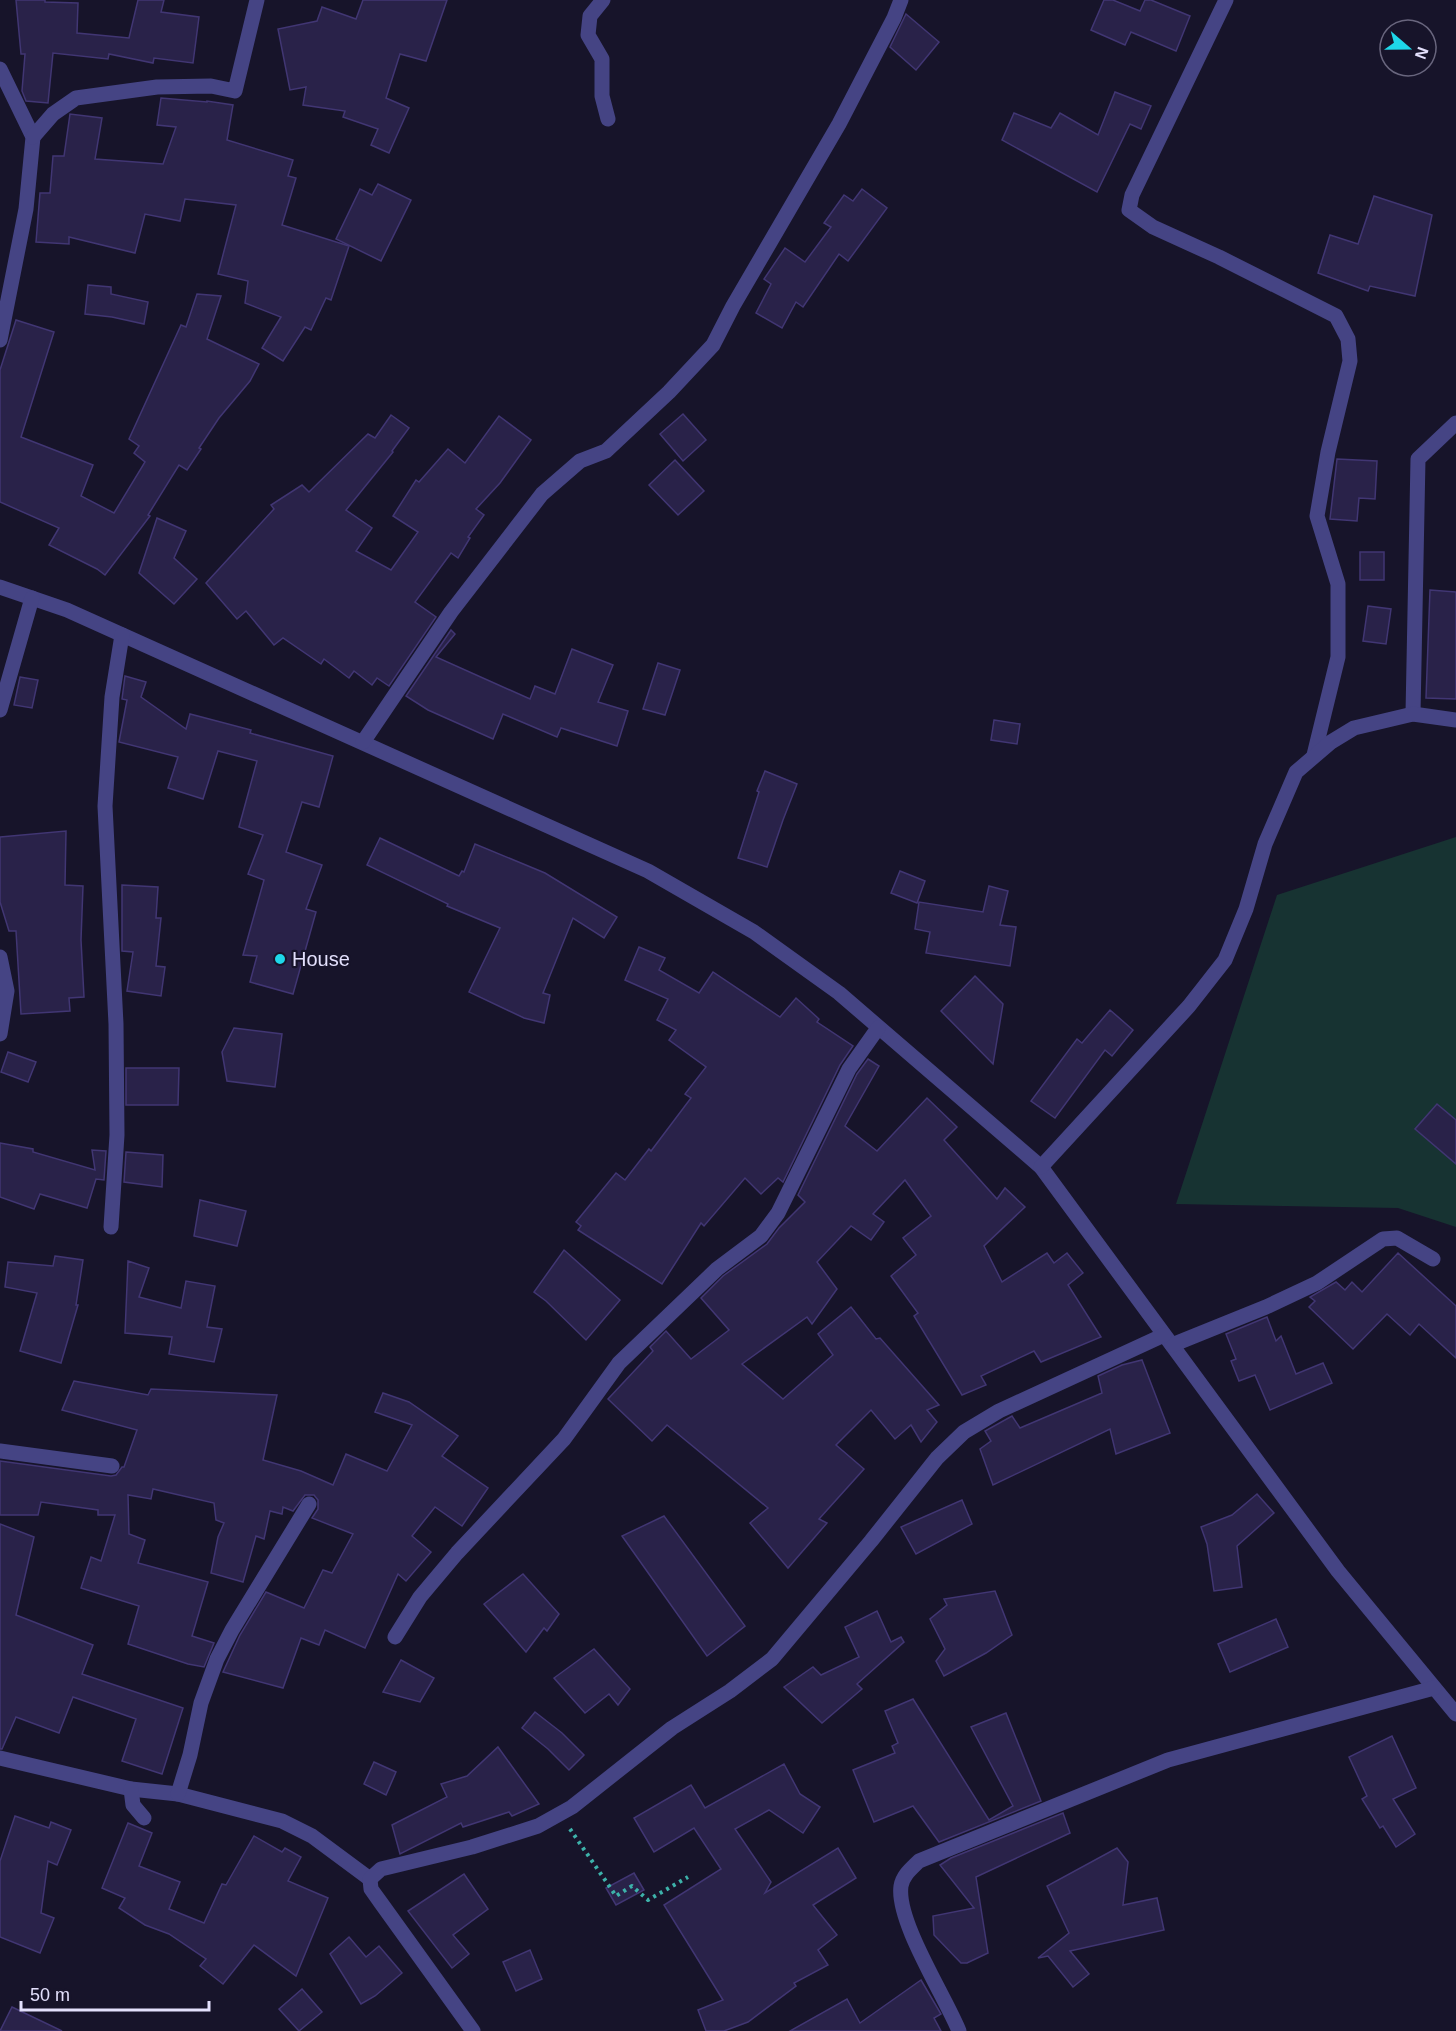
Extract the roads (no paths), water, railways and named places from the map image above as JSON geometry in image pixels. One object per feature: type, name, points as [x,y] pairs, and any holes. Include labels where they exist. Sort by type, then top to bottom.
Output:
[{"type":"street","points":[[33,136],[53,114],[76,98],[157,87],[211,86],[235,91],[257,0]]},
{"type":"street","points":[[603,0],[590,16],[588,35],[602,59],[602,96],[608,119]]},
{"type":"street","points":[[363,742],[451,612],[542,495],[580,461],[606,451],[669,392],[713,345],[733,306],[839,124],[901,0]]},
{"type":"street","points":[[1226,0],[1132,195],[1129,210],[1171,237],[1219,257],[1336,316],[1348,339],[1350,361],[1328,452],[1317,516],[1338,584],[1338,657],[1314,755]]},
{"type":"street","points":[[0,69],[33,136],[26,209],[0,340]]},
{"type":"street","points":[[1413,714],[1418,459],[1456,423]]},
{"type":"street","points":[[0,587],[67,610],[648,871],[754,932],[839,993],[1041,1167],[1338,1571],[1456,1714]]},
{"type":"street","points":[[0,710],[32,598]]},
{"type":"street","points":[[111,1227],[117,1135],[116,1024],[105,806],[112,697],[122,635]]},
{"type":"street","points":[[1041,1167],[1189,1006],[1225,960],[1246,909],[1265,844],[1296,772],[1331,742],[1354,728],[1413,714],[1456,720]]},
{"type":"street","points":[[0,957],[7,991],[0,1034]]},
{"type":"street","points":[[395,1636],[420,1596],[564,1439],[619,1363],[717,1269],[761,1236],[778,1214],[849,1069],[878,1028]]},
{"type":"street","points":[[370,1879],[381,1869],[472,1847],[538,1826],[572,1807],[672,1728],[730,1691],[772,1659],[937,1458],[964,1432],[999,1411],[1168,1340],[1266,1307],[1317,1283],[1383,1239],[1397,1238],[1433,1259]]},
{"type":"street","points":[[0,1451],[112,1466]]},
{"type":"street","points":[[178,1794],[190,1755],[201,1703],[217,1659],[231,1630],[309,1504]]},
{"type":"street","points":[[959,2031],[922,1957],[902,1901],[901,1887],[905,1875],[919,1861],[1168,1760],[1434,1688]]},
{"type":"street","points":[[0,1758],[131,1789],[178,1794],[227,1805],[282,1821],[312,1836],[370,1879],[371,1889],[473,2031]]},
{"type":"street","points":[[131,1789],[133,1805],[144,1818]]},
{"type":"place","name":"House","points":[[280,959]]}]
